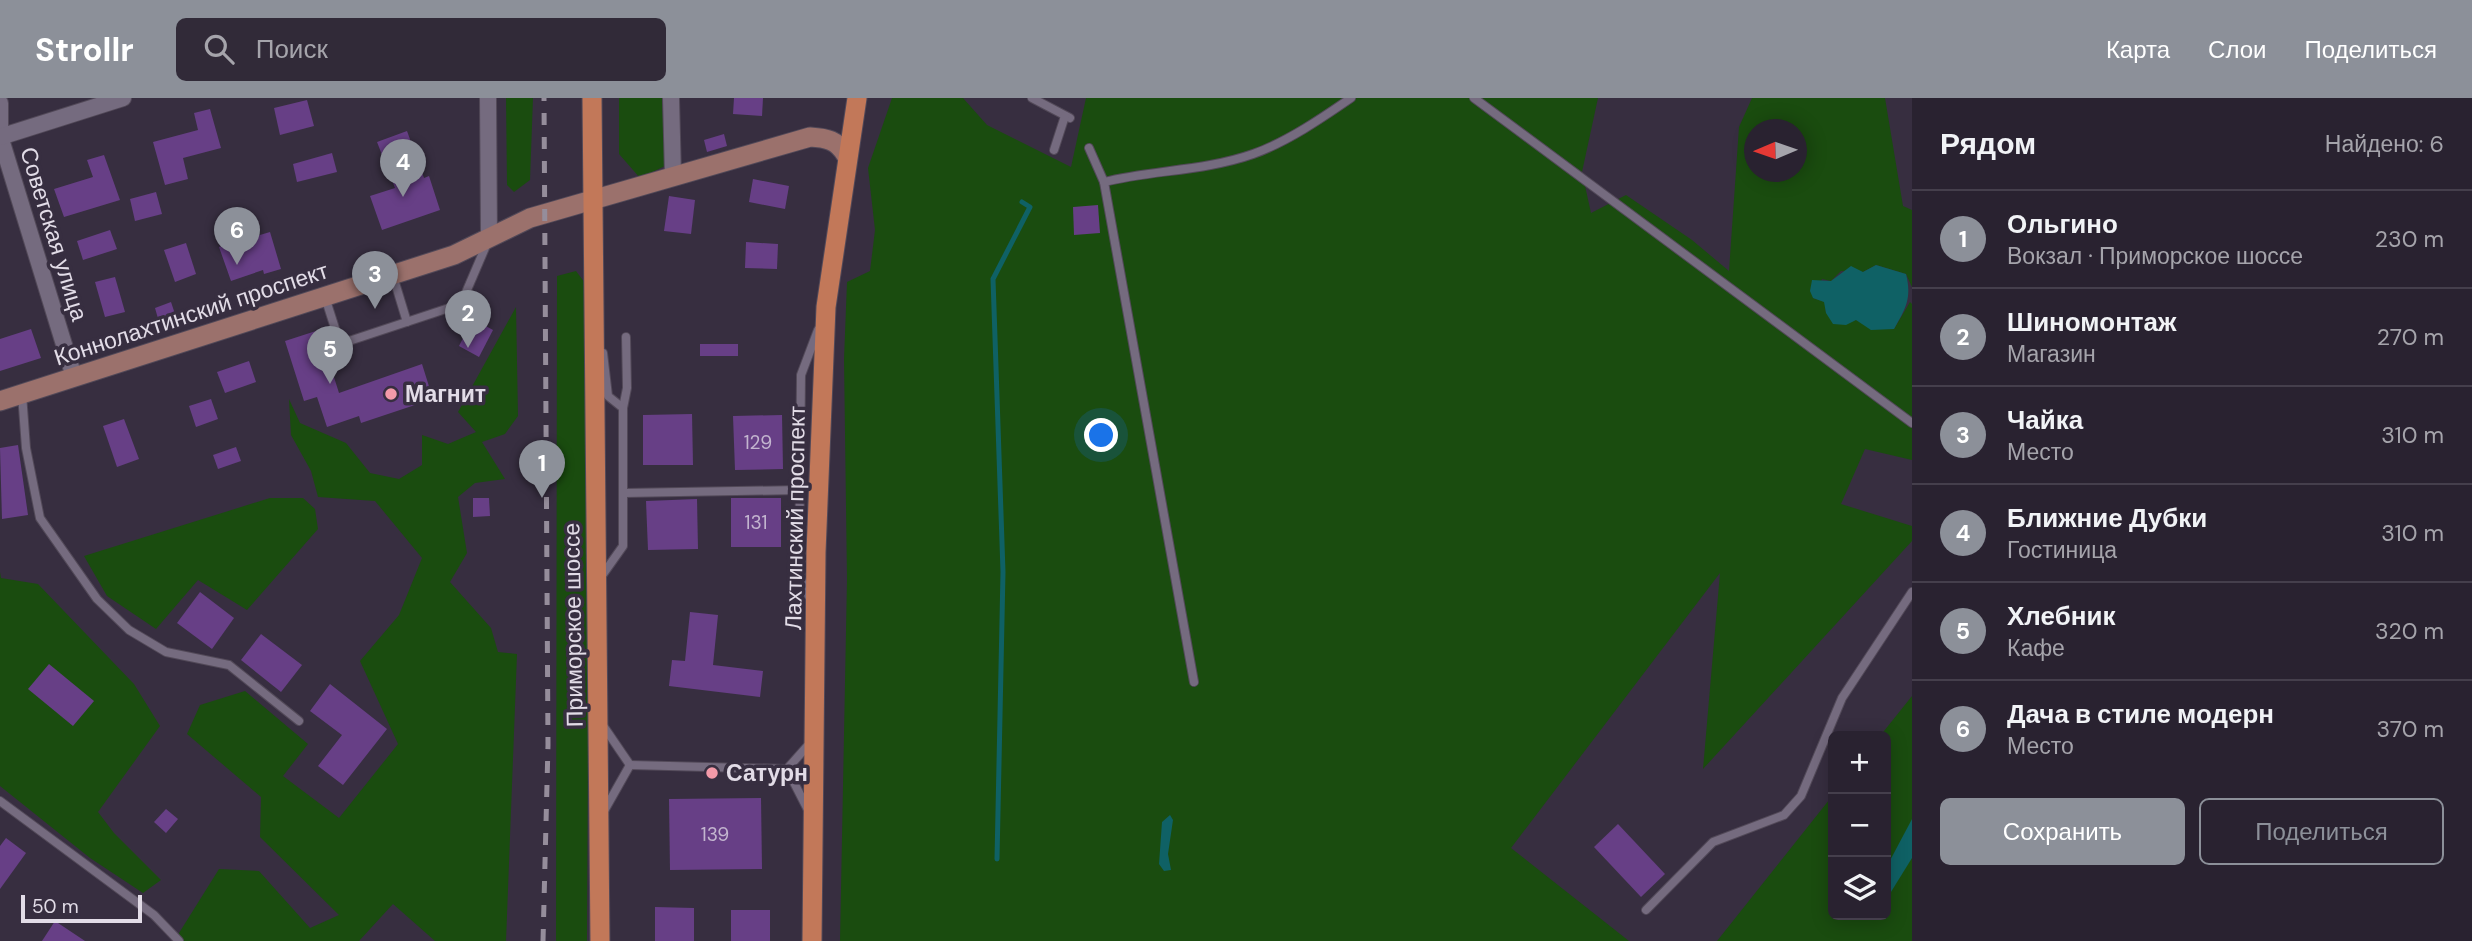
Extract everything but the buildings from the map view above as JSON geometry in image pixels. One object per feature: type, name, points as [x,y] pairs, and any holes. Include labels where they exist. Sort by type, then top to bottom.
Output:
[{"type":"main road","name":"Приморское шоссе","points":[[592,98],[596,287],[595,585],[600,721],[600,941]]},
{"type":"main road","name":"Лахтинский проспект","points":[[812,941],[817,614],[826,307],[846,155],[857,98]]},
{"type":"main road","name":"Коннолахтинский проспект","points":[[0,401],[393,276],[454,255],[530,218],[673,175],[810,137],[826,138],[839,144],[846,155]]},
{"type":"street","points":[[0,136],[123,98]]},
{"type":"street","points":[[488,98],[489,238]]},
{"type":"street","points":[[671,98],[673,175]]},
{"type":"street","name":"Советская улица","points":[[0,103],[0,136],[74,377]]},
{"type":"lane","points":[[1032,98],[1067,117],[1054,150]]},
{"type":"lane","points":[[1104,182],[1254,154],[1351,98]]},
{"type":"lane","points":[[1474,98],[1912,423]]},
{"type":"lane","points":[[1089,148],[1104,182],[1194,682]]},
{"type":"lane","points":[[325,297],[340,344],[461,304],[489,238]]},
{"type":"lane","points":[[393,276],[407,322]]},
{"type":"lane","points":[[596,287],[608,396],[623,408]]},
{"type":"lane","points":[[817,614],[799,573],[802,375],[826,307]]},
{"type":"lane","points":[[595,585],[623,547],[626,337]]},
{"type":"lane","points":[[22,394],[26,448],[40,518],[97,599],[129,630],[166,652],[229,666],[299,721]]},
{"type":"lane","points":[[624,493],[799,489]]},
{"type":"lane","points":[[1646,909],[1713,842],[1784,815],[1801,796],[1842,698],[1912,593]]},
{"type":"lane","points":[[600,721],[630,765]]},
{"type":"lane","points":[[788,769],[815,738]]},
{"type":"lane","points":[[630,765],[788,769]]},
{"type":"lane","points":[[601,817],[630,765]]},
{"type":"lane","points":[[788,769],[814,822]]},
{"type":"lane","points":[[0,801],[154,915],[179,941]]},
{"type":"green space","points":[[506,98],[533,98],[530,180],[514,192],[507,185]]},
{"type":"green space","points":[[619,98],[662,98],[665,166],[640,178],[619,154]]},
{"type":"green space","points":[[892,98],[963,98],[987,125],[1071,167],[1086,98],[1598,98],[1582,172],[1591,213],[1626,195],[1692,240],[1729,271],[1739,127],[1752,98],[1885,98],[1903,206],[1912,210],[1912,287],[1906,274],[1876,265],[1863,272],[1841,271],[1831,281],[1822,279],[1813,298],[1825,302],[1826,313],[1894,329],[1910,302],[1912,304],[1912,460],[1865,449],[1841,504],[1912,526],[1912,541],[1703,769],[1720,573],[1511,848],[1629,941],[840,941],[847,579],[844,359],[847,282],[870,271],[875,230],[868,168]]},
{"type":"green space","points":[[576,271],[585,283],[589,520],[587,941],[556,941],[557,276]]},
{"type":"green space","points":[[516,307],[518,416],[505,434],[482,442],[505,479],[475,483],[458,497],[467,553],[450,582],[491,628],[498,652],[517,654],[506,941],[435,941],[393,904],[359,941],[174,941],[219,869],[259,871],[310,928],[339,915],[260,837],[261,797],[187,734],[200,705],[245,691],[308,744],[283,776],[339,818],[398,744],[360,661],[399,615],[422,558],[375,501],[318,497],[311,471],[291,435],[289,399],[300,423],[346,443],[370,473],[399,479],[422,465],[422,435],[448,444],[476,432],[458,412]]},
{"type":"green space","points":[[270,498],[303,498],[315,509],[318,529],[247,610],[198,580],[156,629],[107,596],[84,556]]},
{"type":"green space","points":[[0,572],[1,578],[38,584],[134,684],[160,726],[98,812],[114,833],[161,880],[143,893],[90,858],[0,786]]},
{"type":"green space","points":[[1912,696],[1912,941],[1717,941],[1828,801],[1828,920],[1891,920],[1891,731],[1884,731]]},
{"type":"shaded area","points":[[1876,265],[1906,274],[1907,303],[1894,329],[1871,330],[1856,320],[1846,325],[1833,324],[1826,313],[1824,302],[1813,298],[1810,291],[1812,280],[1831,281],[1851,266],[1863,272]]},
{"type":"shaded area","points":[[1170,815],[1173,820],[1168,854],[1171,870],[1164,871],[1159,864],[1162,822]]},
{"type":"shaded area","points":[[1912,819],[1912,858],[1891,892],[1891,859]]},
{"type":"waterway","points":[[997,859],[1003,572],[993,279],[1030,207],[1022,202]]},
{"type":"railway","points":[[543,941],[548,745],[544,98]]},
{"type":"place","name":"Ближние Дубки","points":[[403,197]]},
{"type":"place","name":"Дача в стиле модерн","points":[[237,265]]},
{"type":"place","name":"Чайка","points":[[375,309]]},
{"type":"place","name":"Шиномонтаж","points":[[468,348]]},
{"type":"place","name":"Хлебник","points":[[330,384]]},
{"type":"place","name":"Магнит","points":[[391,394]]},
{"type":"place","name":"Ольгино","points":[[542,498]]},
{"type":"place","name":"Сатурн","points":[[712,773]]}]
